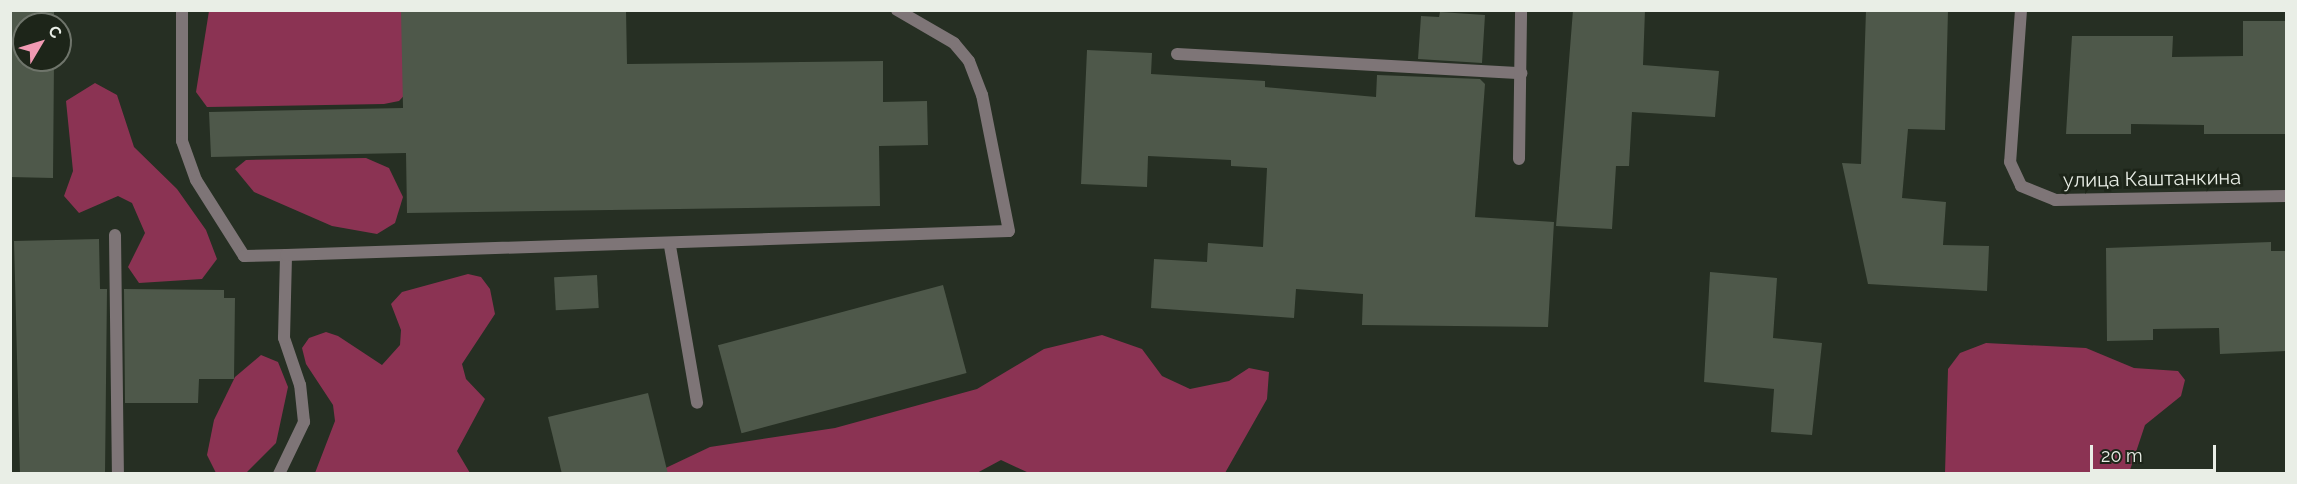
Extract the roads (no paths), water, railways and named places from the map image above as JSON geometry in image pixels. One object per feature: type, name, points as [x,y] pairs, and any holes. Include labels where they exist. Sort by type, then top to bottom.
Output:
[{"type":"street","points":[[182,10],[182,141],[196,180],[244,256],[670,246],[1009,231],[982,95],[969,61],[954,43],[897,10]]},
{"type":"street","points":[[1520,159],[1521,10]]},
{"type":"street","name":"улица Каштанкина","points":[[2021,10],[2010,162],[2021,186],[2055,200],[2286,196]]},
{"type":"street","points":[[1177,54],[1521,73]]},
{"type":"street","points":[[115,236],[118,474]]},
{"type":"street","points":[[670,246],[697,404]]},
{"type":"street","points":[[279,474],[304,422],[300,385],[284,338],[286,255]]}]
